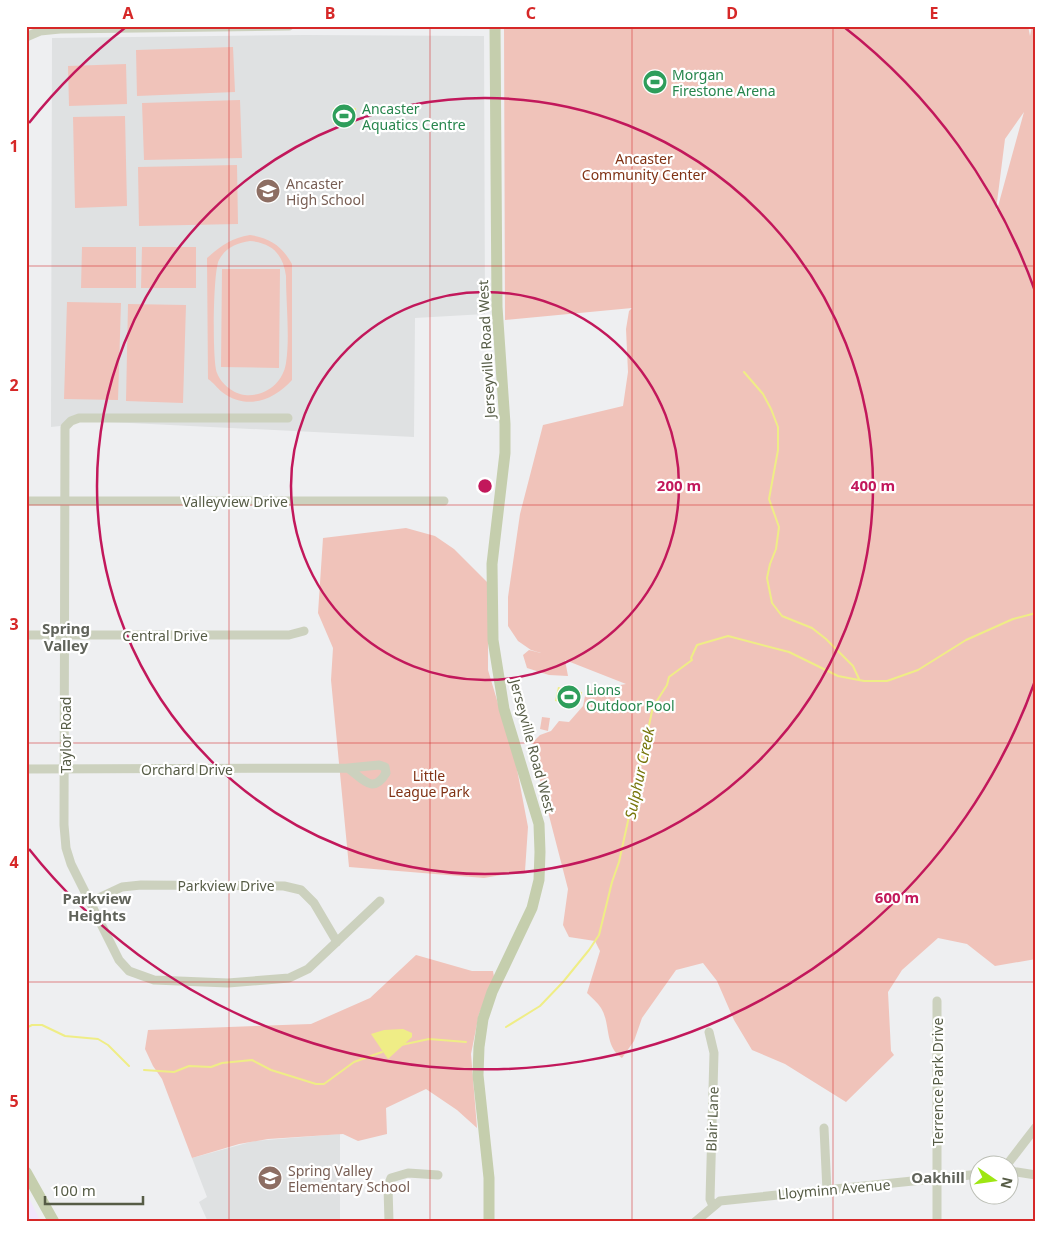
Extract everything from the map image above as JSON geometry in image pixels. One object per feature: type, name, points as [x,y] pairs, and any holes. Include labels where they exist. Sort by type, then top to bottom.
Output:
[{"type":"main road","name":"Jerseyville Road West","points":[[489,1222],[489,1178],[478,1075],[480,1038],[483,1020],[492,992],[532,908],[538,880],[540,852],[538,824],[504,709],[493,631],[492,564],[505,453],[506,424],[497,307],[495,26]]},
{"type":"main road","points":[[26,1172],[54,1222]]},
{"type":"street","points":[[26,37],[44,30],[88,27],[289,26]]},
{"type":"street","name":"Taylor Road","points":[[288,418],[80,418],[71,422],[65,428],[64,825],[66,848],[71,864],[119,960],[129,971],[154,980],[228,983],[289,978],[308,969],[380,901]]},
{"type":"street","name":"Valleyview Drive","points":[[26,501],[444,501]]},
{"type":"street","name":"Central Drive","points":[[26,636],[289,635],[304,631]]},
{"type":"street","name":"Orchard Drive","points":[[26,769],[348,768]]},
{"type":"street","name":"Parkview Drive","points":[[90,902],[122,887],[141,885],[284,886],[301,890],[314,903],[337,942]]},
{"type":"street","name":"Terrence Park Drive","points":[[937,1222],[938,1001]]},
{"type":"street","name":"Blair Lane","points":[[709,1032],[714,1053],[710,1199],[713,1206]]},
{"type":"street","points":[[1014,1156],[1036,1127]]},
{"type":"street","points":[[824,1128],[826,1191]]},
{"type":"street","points":[[389,1222],[388,1187],[392,1178],[408,1173],[438,1175]]},
{"type":"street","points":[[1020,1173],[1036,1175]]},
{"type":"street","name":"Lloyminn Avenue","points":[[695,1222],[720,1201],[970,1175]]},
{"type":"shaded area","name":"Ancaster High School","points":[[305,35],[484,36],[485,314],[415,318],[414,437],[69,420],[60,426],[51,427],[52,38]]},
{"type":"shaded area","name":"Ancaster Aquatics Centre","points":[[333,108],[356,108],[355,124],[333,124]]},
{"type":"shaded area","name":"Lions Outdoor Pool","points":[[558,687],[582,692],[579,705],[555,701]]},
{"type":"shaded area","points":[[403,1029],[412,1033],[412,1037],[388,1059],[371,1034],[384,1030]]},
{"type":"shaded area","name":"Spring Valley Elementary School","points":[[340,1134],[340,1222],[208,1222],[199,1202],[207,1197],[192,1158],[254,1141]]},
{"type":"shaded area","points":[[26,1192],[41,1222],[26,1222]]},
{"type":"green space","name":"Ancaster Community Center","points":[[504,26],[1028,26],[1030,36],[1032,26],[1036,26],[1036,959],[995,966],[967,944],[938,938],[902,970],[888,992],[891,1051],[894,1055],[846,1102],[785,1064],[752,1050],[734,1020],[717,981],[703,963],[676,970],[642,1018],[634,1041],[622,1058],[616,1053],[610,1041],[601,1008],[587,993],[600,951],[595,941],[569,937],[563,925],[568,889],[532,750],[534,741],[540,735],[551,731],[559,721],[569,722],[583,706],[586,691],[626,684],[565,660],[568,676],[549,675],[527,668],[523,655],[529,650],[541,653],[531,650],[518,641],[508,626],[508,597],[520,514],[543,425],[623,406],[628,372],[626,329],[629,311],[632,308],[505,320]],"holes":[[[1024,112],[997,210],[1005,139]]]},
{"type":"green space","points":[[233,47],[235,92],[137,96],[136,50]]},
{"type":"green space","points":[[126,64],[127,104],[69,106],[68,66]]},
{"type":"green space","points":[[240,100],[242,158],[144,160],[142,103]]},
{"type":"green space","points":[[125,116],[127,206],[75,208],[73,117]]},
{"type":"green space","points":[[237,165],[238,224],[139,226],[138,167]]},
{"type":"green space","points":[[250,235],[264,238],[275,244],[284,252],[292,264],[292,380],[269,398],[250,402],[231,398],[208,379],[207,258],[227,243]],"holes":[[[258,242],[275,251],[284,268],[286,276],[288,342],[286,363],[277,382],[259,394],[245,395],[228,388],[217,373],[214,335],[215,280],[219,260],[225,252],[232,246],[241,243]]]},
{"type":"green space","points":[[82,247],[136,247],[136,288],[81,288]]},
{"type":"green space","points":[[142,247],[196,247],[196,288],[141,288]]},
{"type":"green space","points":[[222,269],[280,269],[279,368],[221,367]]},
{"type":"green space","points":[[67,302],[121,303],[118,400],[64,399]]},
{"type":"green space","points":[[128,304],[186,305],[183,403],[126,401]]},
{"type":"green space","name":"Little League Park","points":[[406,528],[435,536],[454,549],[488,583],[488,670],[516,764],[528,827],[525,871],[484,878],[349,867],[331,680],[333,648],[318,613],[323,538]]},
{"type":"green space","points":[[542,717],[550,718],[548,731],[540,729]]},
{"type":"green space","points":[[416,955],[472,971],[493,971],[494,977],[479,1014],[471,1054],[477,1128],[457,1110],[426,1089],[386,1108],[387,1134],[358,1141],[343,1134],[268,1139],[239,1144],[192,1158],[162,1079],[145,1049],[148,1030],[311,1024],[370,998]]},
{"type":"waterway","points":[[744,372],[763,394],[778,427],[778,450],[769,499],[779,527],[776,549],[767,578],[772,603],[782,616],[812,628],[826,639],[853,666],[859,679]]},
{"type":"waterway","name":"Sulphur Creek","points":[[506,1027],[540,1006],[563,982],[599,935],[619,862],[653,707],[667,685],[669,677],[692,660],[691,658],[697,645],[728,636],[789,652],[838,676],[864,681],[887,681],[918,670],[966,640],[1013,619],[1036,613]]},
{"type":"waterway","points":[[26,1028],[32,1025],[42,1025],[65,1036],[98,1039],[108,1045],[129,1066]]},
{"type":"waterway","name":"Sulphur Creek","points":[[401,1045],[429,1039],[466,1042]]},
{"type":"waterway","points":[[144,1070],[174,1072],[189,1066],[211,1067],[222,1063],[252,1060],[271,1070],[316,1084],[324,1084],[354,1062],[382,1052]]},
{"type":"place","name":"Morgan Firestone Arena","points":[[655,82]]},
{"type":"place","name":"Ancaster Aquatics Centre","points":[[344,116]]},
{"type":"place","name":"Ancaster High School","points":[[268,191]]},
{"type":"place","name":"Lions Outdoor Pool","points":[[569,697]]},
{"type":"place","name":"Spring Valley Elementary School","points":[[270,1178]]},
{"type":"district","name":"Spring Valley","points":[[66,636]]},
{"type":"district","name":"Parkview Heights","points":[[97,906]]},
{"type":"district","name":"Oakhill","points":[[938,1177]]}]
